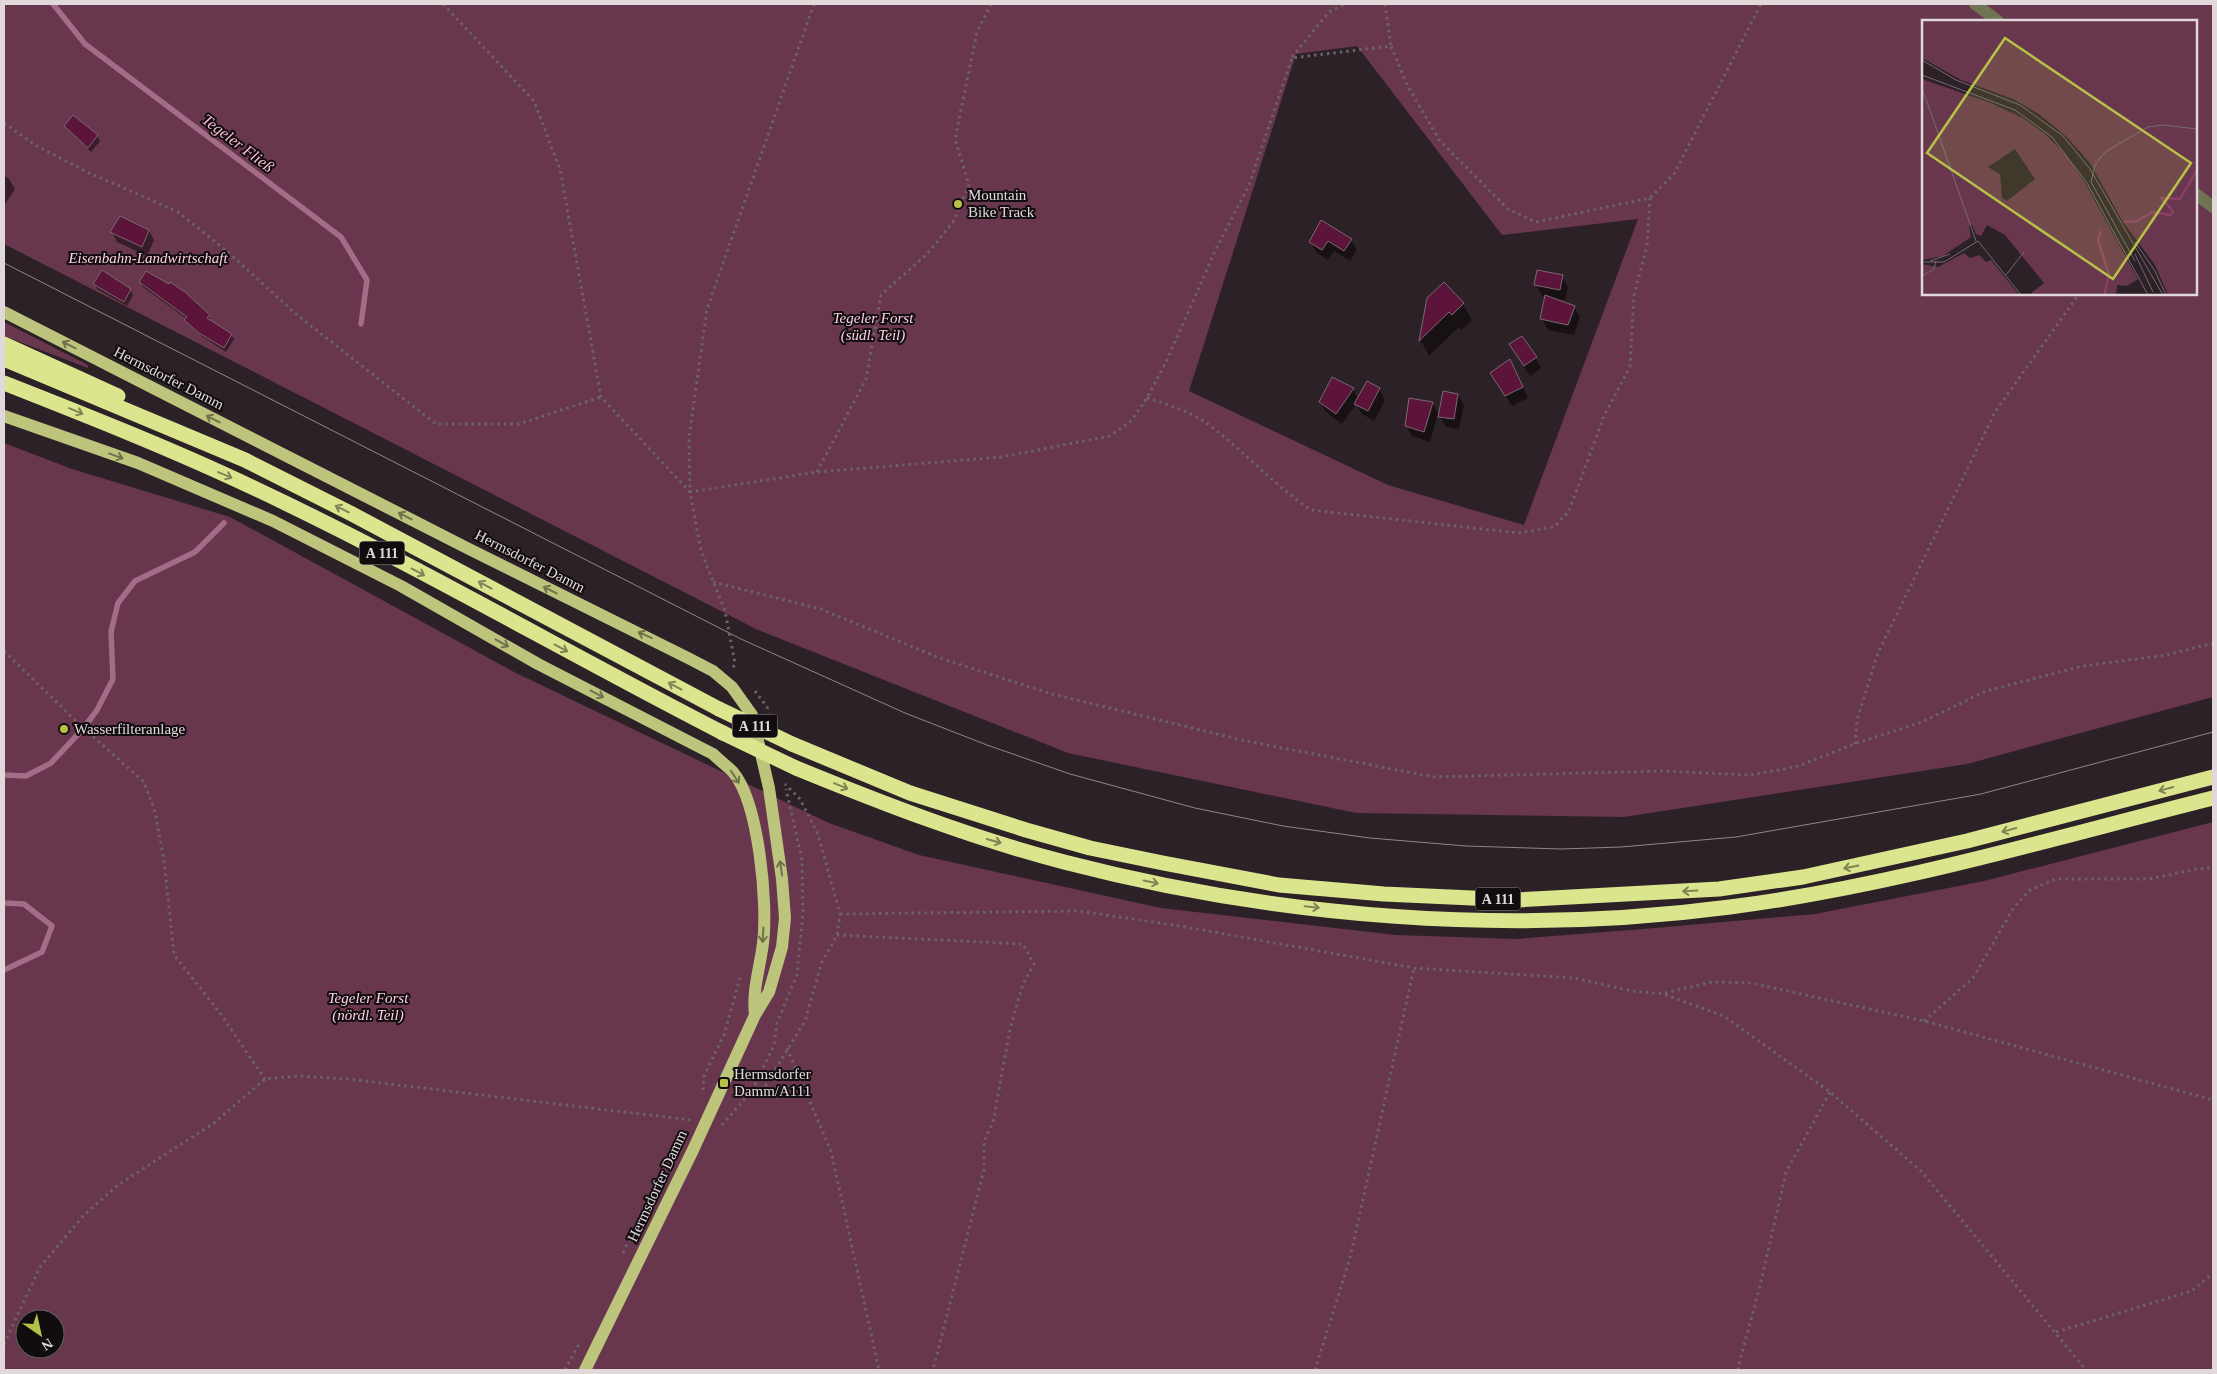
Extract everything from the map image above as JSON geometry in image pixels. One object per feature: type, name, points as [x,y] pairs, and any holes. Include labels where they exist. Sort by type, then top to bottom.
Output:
[{"type":"highway","points":[[4,344],[118,396],[196,438]]},
{"type":"highway","name":"A 111","points":[[4,359],[196,438],[352,514],[718,709],[792,744],[910,793],[1026,830],[1136,858],[1279,885],[1384,894],[1516,900],[1719,889],[1803,877],[1967,841],[2213,777]]},
{"type":"highway","name":"A 111","points":[[6,384],[75,410],[264,492],[723,733],[796,768],[861,795],[983,838],[1061,861],[1144,880],[1273,903],[1397,916],[1506,920],[1639,916],[1726,908],[1787,899],[1962,864],[2213,798]]},
{"type":"main road","name":"Hermsdorfer Damm","points":[[4,312],[713,671],[732,687],[752,716],[769,788],[782,879],[785,918],[781,954],[770,992],[755,1015],[699,1123],[585,1370]]},
{"type":"main road","name":"Hermsdorfer Damm","points":[[4,416],[138,464],[273,521],[401,586],[538,664],[713,754],[734,773],[751,812],[755,831],[765,904],[763,941],[753,997],[755,1015]]},
{"type":"street","points":[[1975,4],[1997,20]]},
{"type":"street","points":[[2197,195],[2213,208]]},
{"type":"path","points":[[443,4],[534,101],[560,169],[601,398],[690,492]]},
{"type":"path","points":[[733,668],[735,663],[725,611],[701,551],[690,492],[689,438],[707,309],[814,4]]},
{"type":"path","points":[[817,472],[866,379],[881,295],[928,253],[953,222],[969,185],[955,139],[977,32],[991,4]]},
{"type":"path","points":[[690,492],[817,472],[1001,456],[1110,436],[1131,421],[1147,398],[1168,358],[1216,249],[1249,185],[1292,58],[1329,12],[1345,4]]},
{"type":"path","points":[[1385,4],[1391,46],[1407,85],[1440,141],[1508,209],[1536,222],[1650,198],[1674,174],[1761,4]]},
{"type":"path","points":[[1292,58],[1391,46]]},
{"type":"path","points":[[4,124],[35,145],[85,171],[178,212],[228,252],[297,315],[436,424],[519,424],[601,398]]},
{"type":"path","points":[[1147,398],[1174,406],[1212,427],[1287,494],[1311,510],[1519,533],[1554,527],[1569,511],[1604,416],[1630,367],[1634,295],[1647,246],[1650,198]]},
{"type":"path","points":[[1854,744],[1856,720],[1878,653],[1995,412],[2078,295]]},
{"type":"path","points":[[713,582],[821,609],[937,657],[1052,694],[1246,741],[1434,777],[1662,771],[1751,775],[1799,766],[1854,744],[1922,722],[1986,691],[2083,666],[2167,655],[2213,643]]},
{"type":"path","points":[[4,651],[79,724],[144,782],[155,812],[164,860],[174,954],[220,1013],[265,1079]]},
{"type":"path","points":[[4,1344],[40,1267],[84,1215],[118,1186],[214,1123],[265,1079],[299,1076],[348,1079],[699,1123],[717,1130],[747,1098],[766,1085],[805,1021],[822,962],[836,935],[840,914],[818,834],[800,799],[785,784],[802,860],[803,912],[797,975],[777,1023],[774,1045],[747,1098]]},
{"type":"path","points":[[1924,1021],[1973,978],[2014,907],[2030,890],[2056,879],[2149,879],[2197,869],[2213,868]]},
{"type":"path","points":[[840,914],[1079,911],[1180,926],[1414,968],[1574,978],[1632,991],[1663,994],[1724,1016],[1830,1092],[1922,1172],[2086,1370]]},
{"type":"path","points":[[836,935],[1023,944],[1034,964],[1023,984],[1010,1029],[994,1122],[984,1142],[984,1170],[933,1370]]},
{"type":"path","points":[[1315,1370],[1350,1258],[1414,968]]},
{"type":"path","points":[[702,1094],[704,1076],[724,1035],[741,975]]},
{"type":"path","points":[[1663,994],[1712,982],[1751,983],[1924,1021],[2213,1100]]},
{"type":"path","points":[[788,1048],[832,1151],[879,1370]]},
{"type":"path","points":[[1739,1370],[1738,1367],[1760,1286],[1786,1172],[1830,1092]]},
{"type":"path","points":[[694,1116],[699,1123]]},
{"type":"path","points":[[2056,1332],[2192,1291],[2213,1273]]},
{"type":"green space","name":"Tegeler Forst (südl. Teil)","points":[[4,4],[2213,4],[2213,697],[1967,764],[1624,817],[1356,813],[1068,753],[756,629],[4,244]],"holes":[[[1357,46],[1502,235],[1638,219],[1524,525],[1388,485],[1189,391],[1296,54]]]},
{"type":"green space","points":[[4,322],[88,365],[88,368],[4,336]]},
{"type":"green space","name":"Tegeler Forst (nördl. Teil)","points":[[4,443],[72,469],[230,517],[516,673],[829,823],[919,855],[1161,908],[1396,935],[1516,939],[1643,929],[1815,914],[1984,881],[2213,822],[2213,1370],[4,1370]]},
{"type":"building","points":[[73,115],[98,135],[88,148],[64,126]]},
{"type":"building","points":[[120,216],[149,230],[142,247],[110,232]]},
{"type":"building","points":[[1321,220],[1352,239],[1344,251],[1328,241],[1322,250],[1309,242]]},
{"type":"building","points":[[102,270],[131,289],[124,302],[93,284]]},
{"type":"building","points":[[1537,270],[1563,275],[1560,290],[1534,285]]},
{"type":"building","points":[[146,271],[169,284],[170,282],[185,292],[210,315],[207,318],[232,334],[224,348],[199,333],[184,320],[187,317],[139,282]]},
{"type":"building","points":[[1444,282],[1464,303],[1452,315],[1449,312],[1419,341],[1427,298]]},
{"type":"building","points":[[1545,295],[1575,306],[1568,325],[1540,319]]},
{"type":"building","points":[[1522,336],[1537,357],[1524,366],[1509,344]]},
{"type":"building","points":[[1510,359],[1523,387],[1505,396],[1490,373]]},
{"type":"building","points":[[1332,377],[1354,388],[1336,414],[1319,402]]},
{"type":"building","points":[[1367,381],[1380,388],[1368,411],[1354,404]]},
{"type":"building","points":[[1443,391],[1458,394],[1454,419],[1438,417]]},
{"type":"building","points":[[1409,398],[1433,402],[1424,432],[1405,426]]},
{"type":"waterway","name":"Tegeler Fließ","points":[[53,4],[85,44],[341,237],[367,280],[361,324]]},
{"type":"waterway","name":"Tegeler Fließ","points":[[4,775],[26,776],[51,763],[83,729],[97,710],[113,679],[111,632],[118,603],[135,581],[195,552],[224,523]]},
{"type":"waterway","name":"Tegeler Fließ","points":[[4,903],[24,904],[52,926],[42,952],[4,970]]},
{"type":"tram line","points":[[4,263],[741,639],[905,713],[987,745],[1070,774],[1195,808],[1283,826],[1370,838],[1466,846],[1561,849],[1621,847],[1736,837],[1981,794],[2213,732]]},
{"type":"place","name":"Mountain Bike Track","points":[[958,204]]},
{"type":"place","name":"Wasserfilteranlage","points":[[64,729]]},
{"type":"place","name":"Hermsdorfer Damm/A111","points":[[724,1083]]},
{"type":"park label","name":"Eisenbahn-Landwirtschaft","points":[[148,258]]}]
